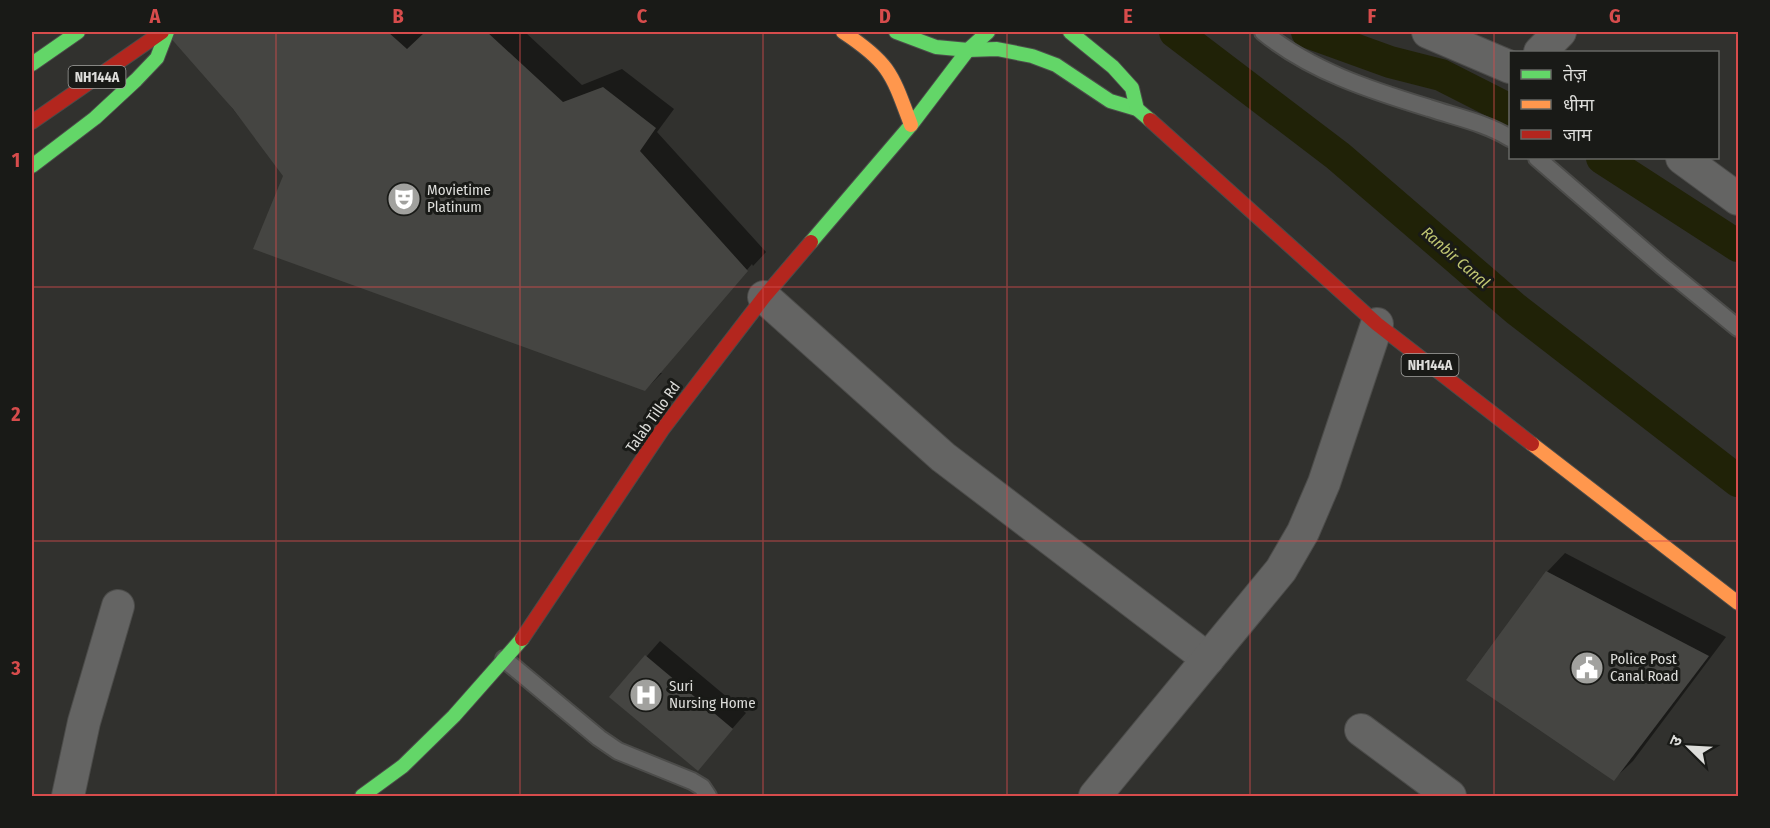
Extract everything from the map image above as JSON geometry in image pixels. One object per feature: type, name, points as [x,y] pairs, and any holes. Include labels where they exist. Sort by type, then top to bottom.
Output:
[{"type":"main road","points":[[32,63],[78,32]]},
{"type":"main road","points":[[32,166],[95,118],[136,80],[157,58],[165,32]]},
{"type":"main road","name":"NH144A","points":[[32,122],[165,32]]},
{"type":"main road","points":[[843,32],[868,50],[887,68],[911,125]]},
{"type":"main road","name":"NH144A","points":[[896,32],[936,47],[968,50],[997,49],[1032,56],[1056,65],[1110,101],[1137,110],[1377,324],[1738,603]]},
{"type":"main road","name":"Talab Tillo Rd","points":[[362,796],[411,758],[454,716],[526,634],[662,430],[764,297],[911,125],[968,50],[988,32]]},
{"type":"main road","name":"NH144A","points":[[1070,32],[1113,67],[1132,88],[1137,110]]},
{"type":"street","points":[[1428,32],[1509,67]]},
{"type":"street","points":[[1541,51],[1560,32]]},
{"type":"street","points":[[1683,159],[1738,199]]},
{"type":"street","points":[[764,297],[943,457],[1208,659]]},
{"type":"street","points":[[1095,796],[1281,570],[1304,532],[1324,483],[1377,324]]},
{"type":"street","points":[[68,796],[84,722],[118,606]]},
{"type":"street","points":[[1361,730],[1450,796]]},
{"type":"lane","points":[[1263,32],[1280,45],[1325,70],[1376,92],[1477,124],[1509,138]]},
{"type":"lane","points":[[1538,159],[1738,328]]},
{"type":"lane","points":[[504,659],[599,738],[618,751],[692,781],[702,787],[708,796]]},
{"type":"building","points":[[174,32],[388,32],[407,49],[425,32],[487,32],[563,102],[603,87],[656,128],[640,151],[748,271],[645,391],[253,249],[283,176],[233,109],[168,35]]},
{"type":"building","name":"Police Post Canal Road","points":[[1546,571],[1709,656],[1614,781],[1466,680]]},
{"type":"building","points":[[645,655],[733,729],[698,771],[609,697]]},
{"type":"waterway","name":"Ranbir Canal","points":[[1175,32],[1338,156],[1517,310],[1738,481]]},
{"type":"waterway","name":"Ranbir Canal","points":[[1307,32],[1390,62],[1441,75],[1509,109]]},
{"type":"waterway","name":"Ranbir Canal","points":[[1604,159],[1738,246]]},
{"type":"traffic: fast","points":[[32,64],[78,32]]},
{"type":"traffic: fast","points":[[32,166],[95,118],[136,80],[157,58],[167,32]]},
{"type":"traffic: fast","points":[[896,32],[936,47],[968,50],[997,49],[1032,56],[1056,65],[1110,101],[1137,109],[1150,120]]},
{"type":"traffic: fast","points":[[811,242],[911,125],[968,50],[988,32]]},
{"type":"traffic: fast","points":[[1070,32],[1113,67],[1132,88],[1137,109]]},
{"type":"traffic: fast","points":[[362,796],[403,766],[454,716],[522,639]]},
{"type":"traffic: slow","points":[[843,32],[871,52],[888,71],[911,125]]},
{"type":"traffic: slow","points":[[1532,444],[1738,603]]},
{"type":"traffic: jam","points":[[32,122],[162,32]]},
{"type":"traffic: jam","points":[[1150,120],[1377,324],[1532,444]]},
{"type":"traffic: jam","points":[[522,639],[662,430],[764,297],[811,242]]},
{"type":"place","name":"Movietime Platinum","points":[[404,199]]},
{"type":"place","name":"Police Post Canal Road","points":[[1587,668]]},
{"type":"place","name":"Suri Nursing Home","points":[[646,695]]}]
